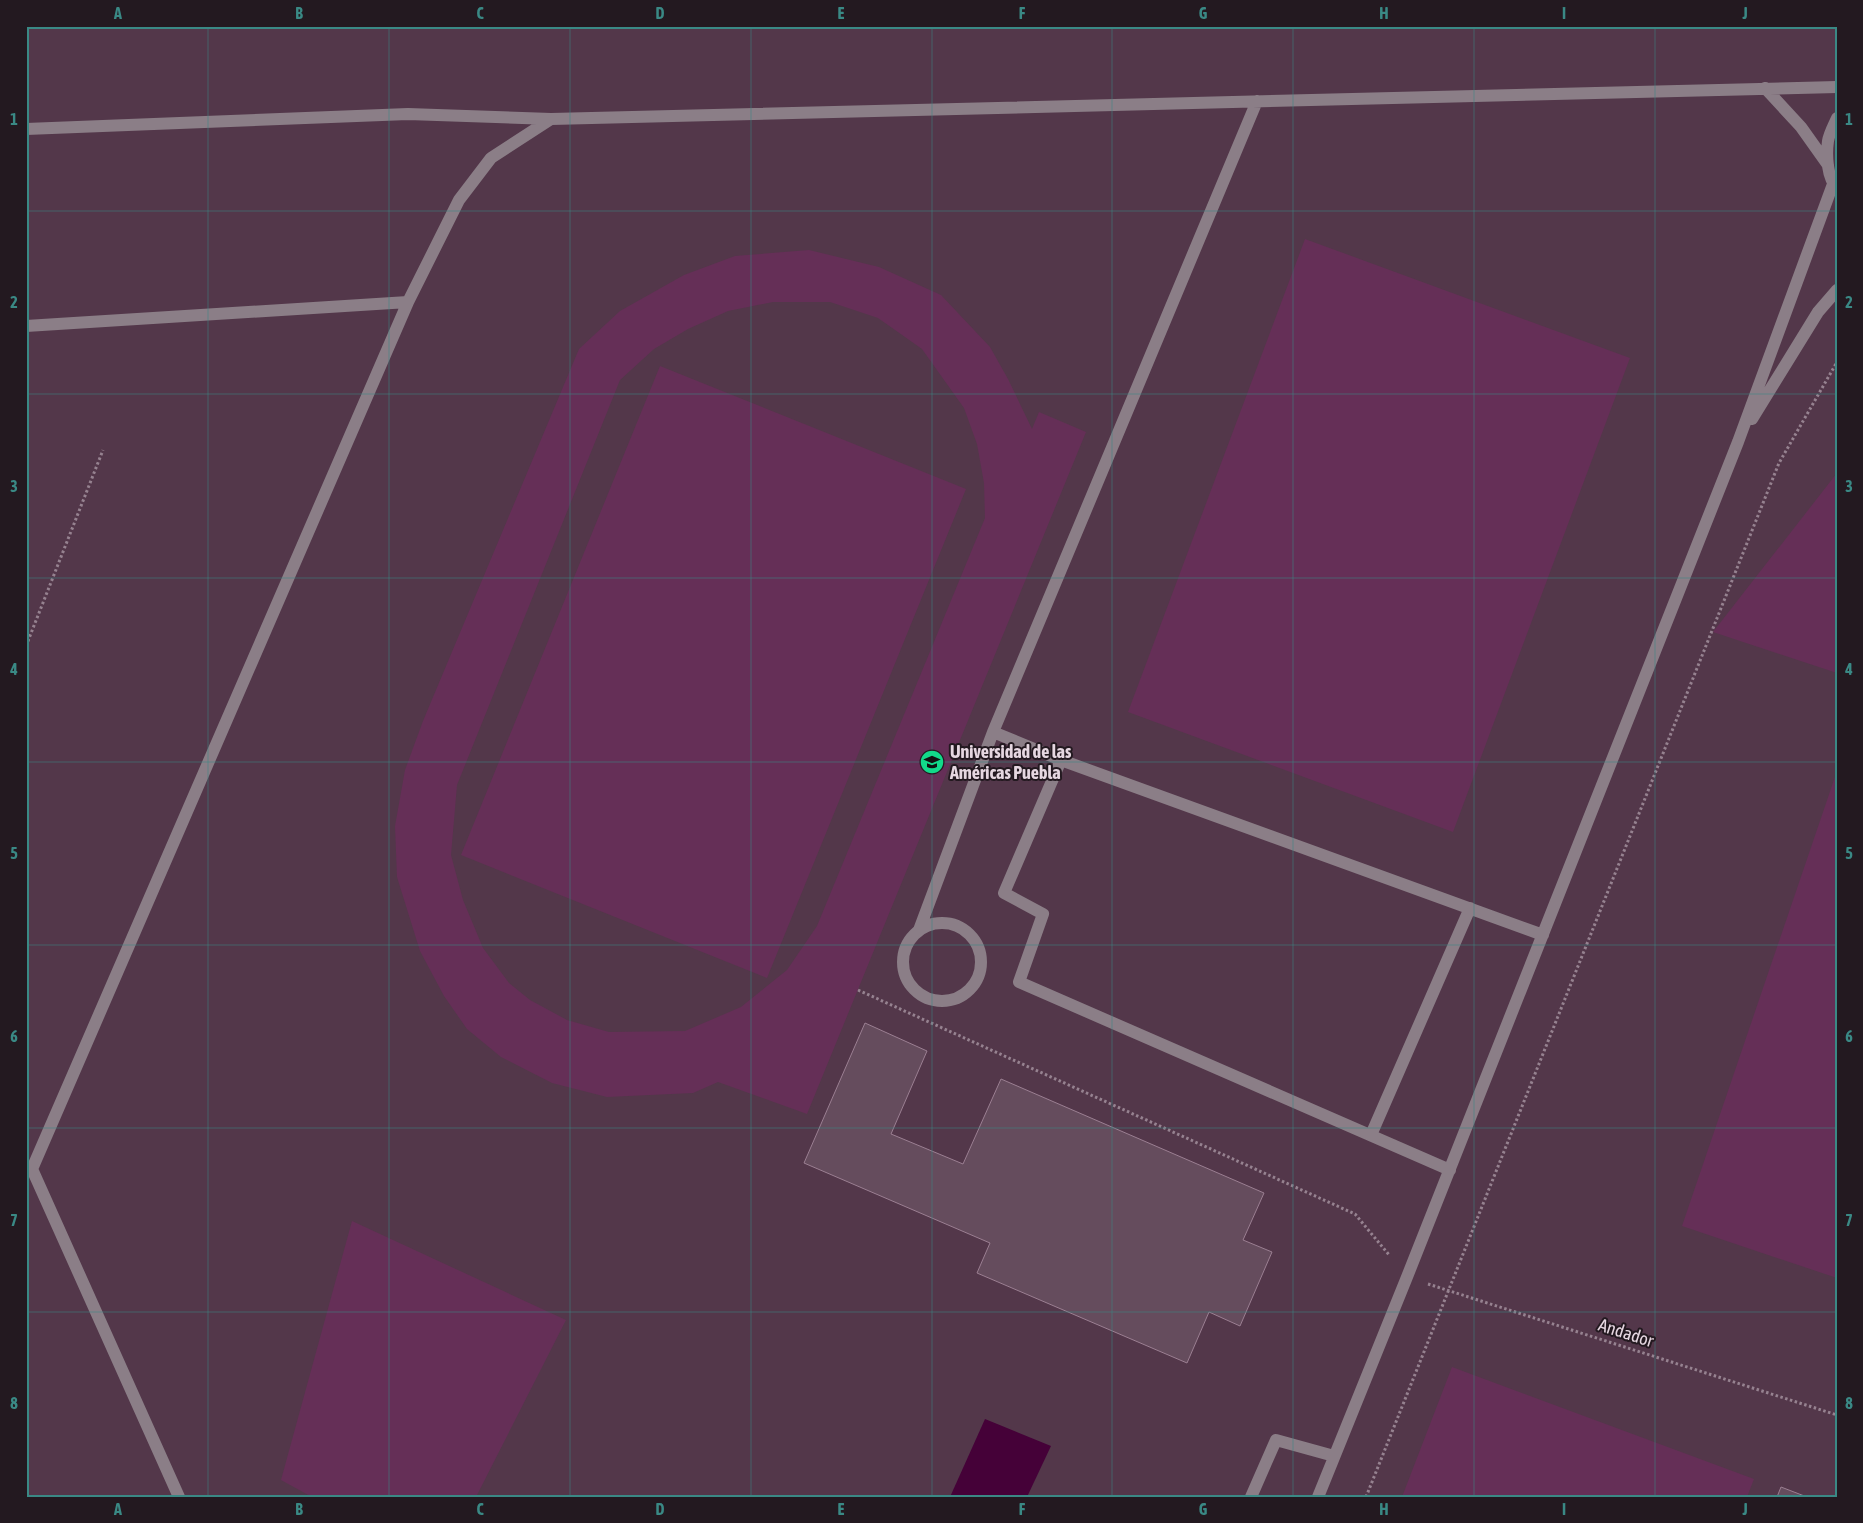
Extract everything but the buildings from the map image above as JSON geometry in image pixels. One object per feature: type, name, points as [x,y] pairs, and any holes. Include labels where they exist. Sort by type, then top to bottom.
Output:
[{"type":"street","points":[[26,129],[408,114],[551,119],[1837,87]]},
{"type":"street","points":[[1318,1497],[1450,1170],[1738,442],[1835,186],[1828,165],[1801,127],[1765,88]]},
{"type":"street","points":[[919,930],[939,923],[959,926],[975,939],[982,958],[978,978],[965,994],[946,1001],[926,997],[910,985],[903,965],[906,946],[919,930],[993,732],[1257,101]]},
{"type":"street","points":[[1828,165],[1828,140],[1837,118]]},
{"type":"street","points":[[179,1497],[29,1170],[408,302],[459,200],[491,158],[551,119]]},
{"type":"street","points":[[1738,442],[1818,312],[1837,290]]},
{"type":"street","points":[[26,326],[408,302]]},
{"type":"street","points":[[993,732],[1061,760],[1543,935]]},
{"type":"street","points":[[1061,760],[1004,893],[1043,914],[1019,982],[1450,1170]]},
{"type":"street","points":[[1371,1135],[1470,908]]},
{"type":"street","points":[[1251,1497],[1276,1440],[1334,1456]]},
{"type":"path","points":[[1366,1497],[1778,463],[1837,362]]},
{"type":"path","points":[[26,646],[103,450]]},
{"type":"path","points":[[858,990],[1355,1214],[1407,1277]]},
{"type":"path","name":"Andador","points":[[1407,1277],[1837,1415]]},
{"type":"shaded area","name":"Universidad de las Américas Puebla","points":[[26,26],[1837,26],[1837,1497],[26,1497]]},
{"type":"shaded area","points":[[1305,239],[1630,358],[1453,832],[1128,712]]},
{"type":"shaded area","points":[[809,250],[879,267],[941,295],[990,347],[1032,429],[1039,412],[1086,432],[807,1114],[718,1082],[693,1093],[607,1097],[552,1083],[501,1057],[467,1029],[444,996],[420,951],[397,877],[395,826],[405,770],[423,721],[579,349],[620,311],[684,275],[735,256]],"holes":[[[773,302],[830,302],[878,318],[922,349],[964,408],[977,444],[984,483],[985,518],[817,926],[787,970],[741,1007],[685,1031],[609,1032],[567,1020],[530,1000],[509,983],[483,948],[463,900],[451,855],[457,785],[620,380],[654,349],[688,329],[728,311]]]},
{"type":"shaded area","points":[[660,366],[966,489],[767,978],[461,855]]},
{"type":"shaded area","points":[[1837,473],[1837,673],[1713,632]]},
{"type":"shaded area","points":[[1837,771],[1837,1278],[1682,1226]]},
{"type":"shaded area","points":[[352,1221],[566,1320],[476,1497],[312,1497],[281,1480]]},
{"type":"shaded area","points":[[1452,1367],[1754,1479],[1747,1497],[1402,1497]]},
{"type":"shaded area","points":[[985,1419],[1051,1446],[1027,1497],[950,1497]]},
{"type":"place","name":"Universidad de las Américas Puebla","points":[[932,762]]}]
